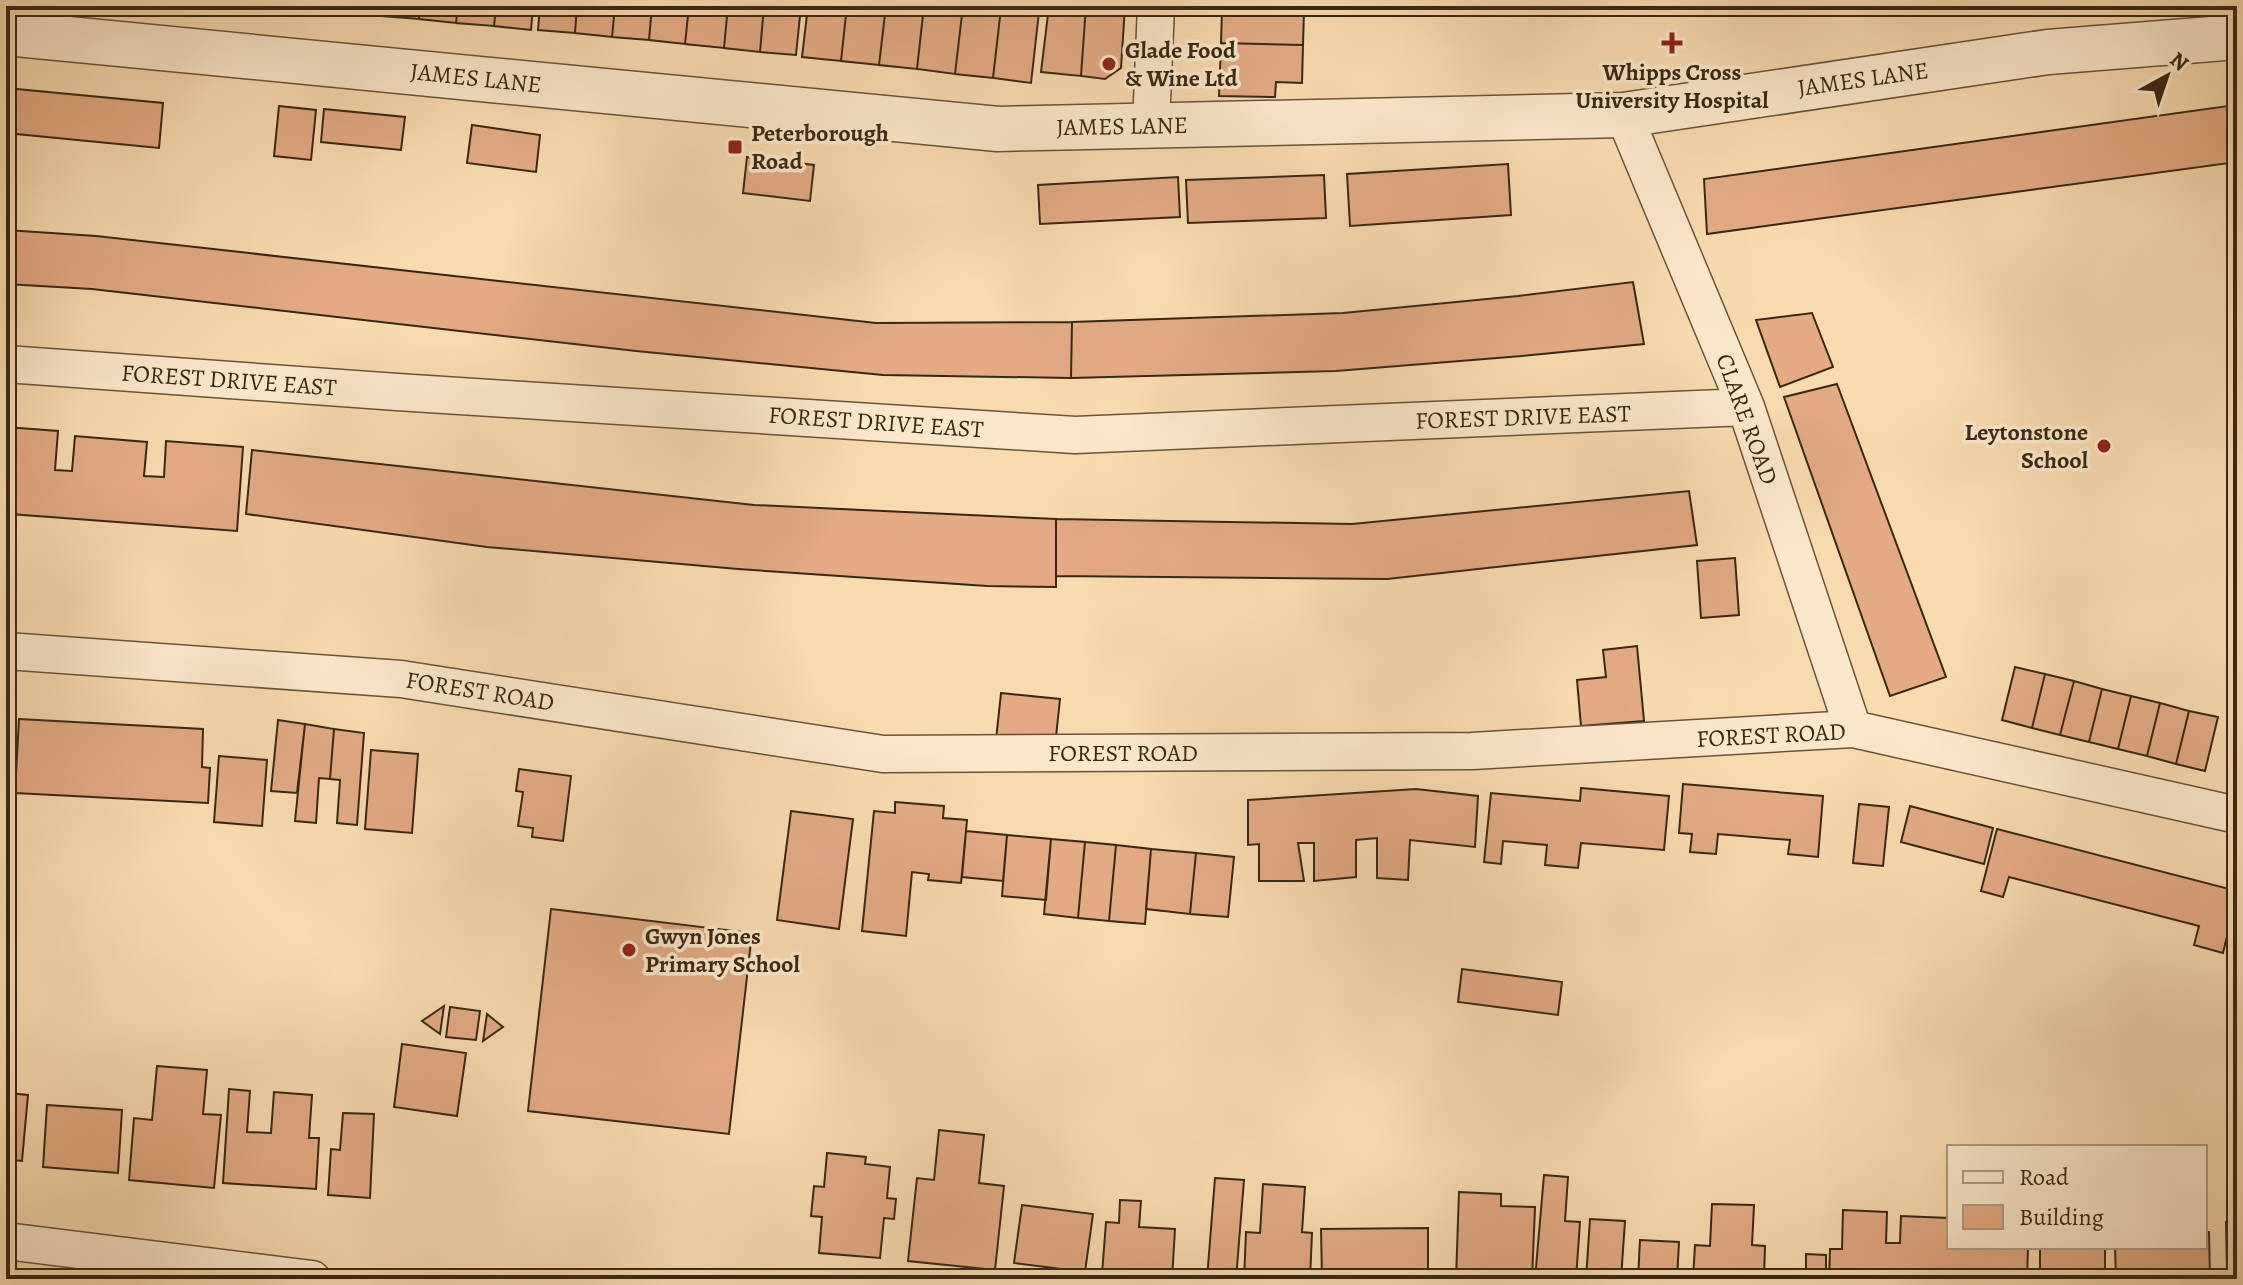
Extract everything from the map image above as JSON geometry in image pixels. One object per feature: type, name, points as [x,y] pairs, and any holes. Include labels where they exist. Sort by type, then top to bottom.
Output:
[{"type":"street","points":[[1151,125],[1156,6]]},
{"type":"street","name":"JAMES LANE","points":[[6,33],[998,129],[1624,115],[2048,52],[2237,37]]},
{"type":"street","name":"CLARE ROAD","points":[[1624,115],[1746,407],[1853,729]]},
{"type":"street","name":"FOREST DRIVE EAST","points":[[6,364],[1075,435],[1746,407]]},
{"type":"street","name":"FOREST ROAD","points":[[6,651],[401,679],[883,754],[1472,751],[1853,729],[2237,815]]},
{"type":"street","points":[[6,1241],[312,1279]]},
{"type":"building","points":[[307,6],[345,6],[345,12],[307,9]]},
{"type":"building","points":[[345,6],[382,6],[382,16],[345,12]]},
{"type":"building","points":[[382,6],[420,6],[419,19],[382,16]]},
{"type":"building","points":[[420,6],[458,6],[456,23],[419,19]]},
{"type":"building","points":[[458,6],[496,6],[494,26],[456,23]]},
{"type":"building","points":[[496,6],[533,6],[531,30],[494,26]]},
{"type":"building","points":[[540,6],[577,6],[575,33],[538,30]]},
{"type":"building","points":[[577,6],[615,6],[612,37],[575,33]]},
{"type":"building","points":[[615,6],[652,6],[649,40],[612,37]]},
{"type":"building","points":[[652,6],[689,6],[685,44],[649,40]]},
{"type":"building","points":[[689,6],[728,6],[724,48],[685,44]]},
{"type":"building","points":[[728,6],[764,6],[760,52],[724,48]]},
{"type":"building","points":[[764,6],[801,6],[796,55],[760,52]]},
{"type":"building","points":[[808,6],[847,6],[841,61],[802,57]]},
{"type":"building","points":[[847,6],[886,6],[879,65],[841,61]]},
{"type":"building","points":[[886,6],[924,6],[917,69],[879,65]]},
{"type":"building","points":[[924,6],[963,6],[955,74],[917,69]]},
{"type":"building","points":[[963,6],[1001,8],[993,78],[955,74]]},
{"type":"building","points":[[1049,6],[1086,6],[1081,76],[1041,72]]},
{"type":"building","points":[[1086,6],[1125,6],[1121,68],[1105,79],[1081,76]]},
{"type":"building","points":[[1304,6],[1304,11],[1222,8]]},
{"type":"building","points":[[1001,8],[1039,12],[1031,83],[993,78]]},
{"type":"building","points":[[1222,8],[1304,11],[1303,45],[1221,43]]},
{"type":"building","points":[[1221,43],[1303,45],[1302,83],[1276,82],[1275,97],[1219,96]]},
{"type":"building","points":[[6,88],[163,103],[159,148],[6,133]]},
{"type":"building","points":[[2235,105],[2237,162],[1707,234],[1704,179]]},
{"type":"building","points":[[279,106],[316,110],[311,160],[274,156]]},
{"type":"building","points":[[324,109],[405,117],[401,150],[321,142]]},
{"type":"building","points":[[472,125],[540,135],[536,172],[467,163]]},
{"type":"building","points":[[747,157],[814,165],[810,201],[743,193]]},
{"type":"building","points":[[1508,164],[1511,215],[1350,226],[1347,174]]},
{"type":"building","points":[[1324,175],[1326,218],[1188,223],[1186,180]]},
{"type":"building","points":[[1178,177],[1180,217],[1040,224],[1038,185]]},
{"type":"building","points":[[6,230],[96,236],[876,323],[1072,322],[1071,378],[883,375],[636,351],[92,289],[6,284]]},
{"type":"building","points":[[1633,282],[1644,344],[1336,371],[1071,378],[1072,322],[1343,313]]},
{"type":"building","points":[[1812,313],[1833,367],[1780,387],[1756,320]]},
{"type":"building","points":[[1837,384],[1946,677],[1890,696],[1784,397]]},
{"type":"building","points":[[6,427],[58,431],[55,470],[72,471],[75,436],[147,442],[144,476],[164,477],[166,441],[243,447],[237,531],[10,514],[12,497],[6,496]]},
{"type":"building","points":[[252,450],[754,505],[1056,519],[1056,587],[987,586],[738,569],[487,547],[246,514]]},
{"type":"building","points":[[1689,491],[1697,545],[1387,579],[1056,576],[1056,519],[1352,524]]},
{"type":"building","points":[[1735,558],[1739,615],[1701,618],[1697,561]]},
{"type":"building","points":[[1637,646],[1644,721],[1581,726],[1577,680],[1606,677],[1603,650]]},
{"type":"building","points":[[2015,667],[2045,674],[2032,728],[2002,720]]},
{"type":"building","points":[[2045,674],[2074,681],[2060,735],[2032,728]]},
{"type":"building","points":[[2074,681],[2102,689],[2089,742],[2060,735]]},
{"type":"building","points":[[2102,689],[2131,696],[2118,749],[2089,742]]},
{"type":"building","points":[[1001,693],[1060,699],[1055,746],[996,740]]},
{"type":"building","points":[[2131,696],[2160,703],[2147,756],[2118,749]]},
{"type":"building","points":[[2160,703],[2189,711],[2176,764],[2147,756]]},
{"type":"building","points":[[2189,711],[2218,717],[2205,771],[2176,764]]},
{"type":"building","points":[[19,719],[203,729],[202,767],[210,768],[208,803],[15,793]]},
{"type":"building","points":[[278,720],[305,724],[297,793],[271,791]]},
{"type":"building","points":[[305,724],[334,729],[330,779],[319,778],[316,823],[295,821]]},
{"type":"building","points":[[2237,724],[2237,779],[2231,778]]},
{"type":"building","points":[[334,729],[364,733],[357,825],[337,823],[340,780],[330,779]]},
{"type":"building","points":[[371,750],[418,754],[412,833],[365,829]]},
{"type":"building","points":[[219,756],[267,760],[262,826],[214,822]]},
{"type":"building","points":[[519,769],[571,776],[563,841],[532,837],[533,828],[518,826],[523,792],[516,791]]},
{"type":"building","points":[[1683,784],[1823,796],[1818,857],[1788,854],[1790,840],[1718,834],[1716,854],[1690,852],[1692,834],[1679,833]]},
{"type":"building","points":[[1581,788],[1669,796],[1664,850],[1581,843],[1578,868],[1545,865],[1547,845],[1503,841],[1501,864],[1484,862],[1491,793],[1580,801]]},
{"type":"building","points":[[1416,789],[1478,796],[1475,847],[1410,840],[1408,880],[1377,878],[1377,838],[1356,840],[1356,877],[1314,881],[1314,843],[1298,843],[1304,881],[1259,881],[1259,844],[1248,845],[1248,800]]},
{"type":"building","points":[[895,802],[944,806],[943,818],[967,820],[961,883],[928,880],[929,874],[912,872],[906,936],[862,931],[874,811],[895,813]]},
{"type":"building","points":[[1859,804],[1889,807],[1883,866],[1853,863]]},
{"type":"building","points":[[1910,806],[1993,828],[1984,864],[1901,842]]},
{"type":"building","points":[[791,811],[853,819],[839,929],[777,920]]},
{"type":"building","points":[[1997,829],[2237,891],[2237,930],[2229,928],[2223,953],[2194,945],[2199,926],[2009,877],[2003,897],[1981,891]]},
{"type":"building","points":[[966,831],[1007,835],[1003,881],[962,877]]},
{"type":"building","points":[[1007,835],[1051,839],[1046,900],[1002,896]]},
{"type":"building","points":[[1051,839],[1085,842],[1078,918],[1044,914]]},
{"type":"building","points":[[1085,842],[1116,845],[1109,921],[1078,918]]},
{"type":"building","points":[[1116,845],[1151,849],[1145,924],[1109,921]]},
{"type":"building","points":[[1151,849],[1196,853],[1190,914],[1146,909]]},
{"type":"building","points":[[1196,853],[1234,857],[1228,917],[1190,914]]},
{"type":"building","points":[[551,909],[752,933],[729,1134],[528,1111]]},
{"type":"building","points":[[1462,969],[1562,982],[1558,1015],[1458,1002]]},
{"type":"building","points":[[444,1006],[440,1034],[422,1021]]},
{"type":"building","points":[[450,1007],[480,1011],[476,1040],[446,1037]]},
{"type":"building","points":[[6,1009],[16,1010],[9,1093],[28,1095],[22,1161],[6,1159]]},
{"type":"building","points":[[487,1014],[503,1027],[483,1041]]},
{"type":"building","points":[[402,1044],[466,1053],[457,1116],[394,1107]]},
{"type":"building","points":[[157,1066],[207,1070],[203,1114],[221,1115],[214,1188],[129,1180],[134,1118],[152,1120]]},
{"type":"building","points":[[229,1089],[250,1091],[247,1132],[271,1133],[274,1092],[312,1095],[309,1138],[319,1138],[316,1189],[223,1183]]},
{"type":"building","points":[[47,1105],[122,1110],[118,1173],[43,1167]]},
{"type":"building","points":[[343,1113],[374,1114],[370,1198],[328,1195],[331,1149],[340,1150]]},
{"type":"building","points":[[939,1130],[984,1135],[979,1183],[1004,1186],[995,1270],[908,1261],[917,1178],[934,1180]]},
{"type":"building","points":[[827,1153],[866,1157],[865,1164],[890,1167],[887,1198],[896,1199],[894,1219],[884,1218],[880,1258],[819,1253],[822,1217],[811,1216],[814,1186],[824,1187]]},
{"type":"building","points":[[1544,1175],[1568,1177],[1565,1221],[1580,1222],[1576,1279],[1535,1279]]},
{"type":"building","points":[[1215,1178],[1244,1180],[1236,1279],[1207,1279]]},
{"type":"building","points":[[1263,1184],[1305,1187],[1302,1232],[1312,1233],[1310,1279],[1244,1279],[1246,1232],[1260,1233]]},
{"type":"building","points":[[1459,1192],[1501,1194],[1501,1206],[1535,1207],[1532,1279],[1456,1279]]},
{"type":"building","points":[[1120,1200],[1141,1201],[1139,1227],[1175,1229],[1172,1279],[1102,1274],[1106,1222],[1119,1223]]},
{"type":"building","points":[[1712,1204],[1754,1205],[1752,1245],[1765,1246],[1764,1279],[1693,1279],[1695,1245],[1710,1246]]},
{"type":"building","points":[[1022,1205],[1093,1214],[1085,1272],[1014,1263]]},
{"type":"building","points":[[1843,1210],[1887,1212],[1886,1243],[1900,1243],[1901,1216],[1947,1218],[1947,1249],[2028,1249],[2027,1279],[1829,1279],[1830,1249],[1842,1249]]},
{"type":"building","points":[[1590,1219],[1625,1221],[1621,1279],[1586,1279]]},
{"type":"building","points":[[2226,1222],[2237,1222],[2237,1274],[2227,1274]]},
{"type":"building","points":[[1428,1228],[1428,1279],[1322,1279],[1321,1229]]},
{"type":"building","points":[[2209,1232],[2210,1279],[2116,1279],[2115,1249],[2207,1249]]},
{"type":"building","points":[[1640,1240],[1679,1242],[1677,1279],[1638,1279]]},
{"type":"building","points":[[2040,1249],[2105,1249],[2105,1279],[2040,1279]]},
{"type":"building","points":[[1806,1254],[1826,1255],[1826,1279],[1806,1279]]},
{"type":"place","name":"Whipps Cross University Hospital","points":[[1672,43]]},
{"type":"place","name":"Glade Food & Wine Ltd","points":[[1109,64]]},
{"type":"place","name":"Peterborough Road","points":[[735,147]]},
{"type":"place","name":"Leytonstone School","points":[[2104,446]]},
{"type":"place","name":"Gwyn Jones Primary School","points":[[629,950]]}]
